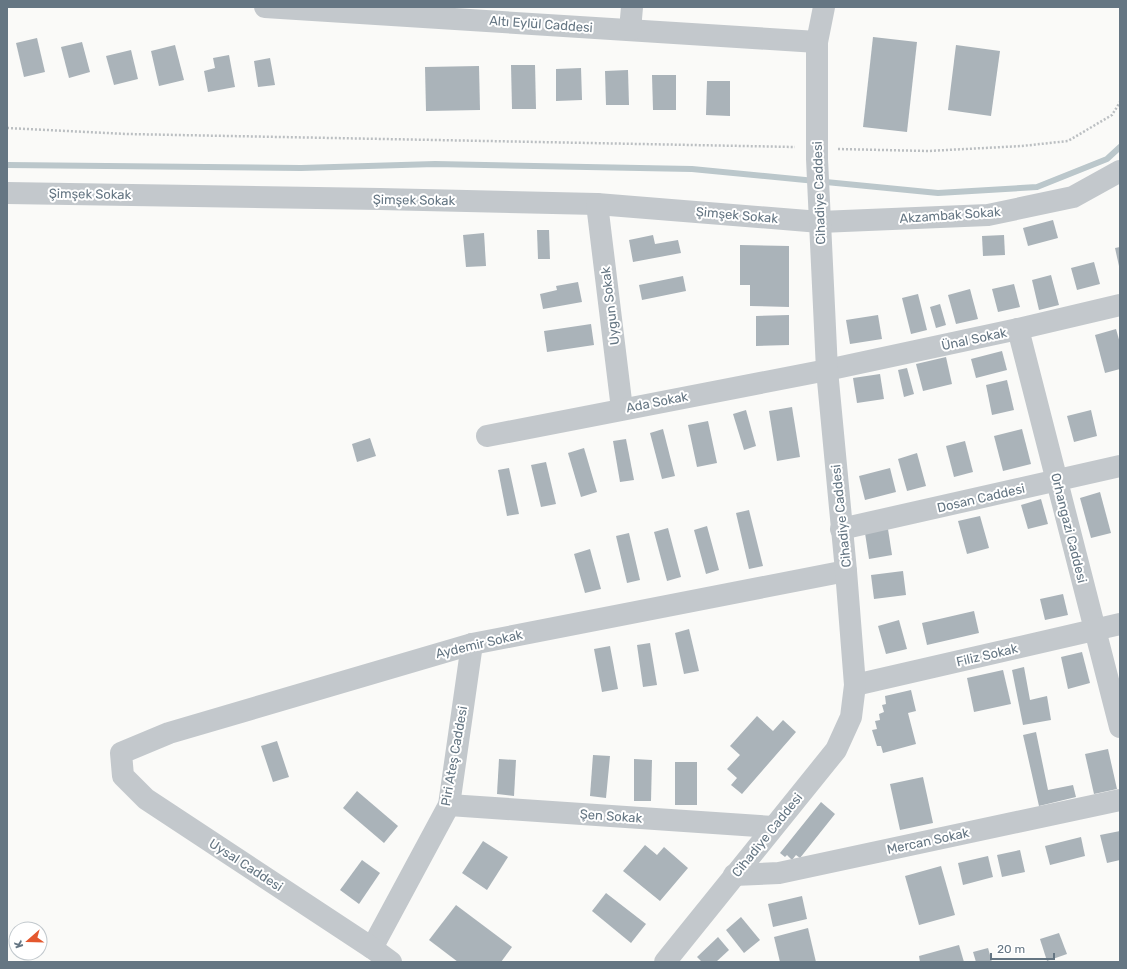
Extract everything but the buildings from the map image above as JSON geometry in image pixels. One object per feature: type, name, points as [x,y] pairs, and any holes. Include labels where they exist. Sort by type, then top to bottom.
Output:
[{"type":"street","name":"Altı Eylül Caddesi","points":[[265,7],[361,10],[817,42]]},
{"type":"street","points":[[630,30],[632,7]]},
{"type":"street","name":"Cihadiye Caddesi","points":[[665,962],[836,750],[851,717],[855,685],[846,570],[827,370],[819,216],[817,154],[817,42],[824,7]]},
{"type":"street","name":"Akzambak Sokak","points":[[819,216],[988,215],[1073,196],[1120,171]]},
{"type":"street","name":"Şimşek Sokak","points":[[7,193],[597,204],[819,216]]},
{"type":"street","name":"Uygun Sokak","points":[[597,204],[622,409]]},
{"type":"street","name":"Ünal Sokak","points":[[827,370],[1018,329],[1120,305]]},
{"type":"street","name":"Orhangazi Caddesi","points":[[1018,329],[1120,727]]},
{"type":"street","name":"Ada Sokak","points":[[487,436],[827,370]]},
{"type":"street","name":"Dosan Caddesi","points":[[841,529],[1120,466]]},
{"type":"street","name":"Aydemir Sokak","points":[[121,753],[169,733],[472,644],[846,570]]},
{"type":"street","name":"Filiz Sokak","points":[[855,685],[1120,624]]},
{"type":"street","name":"Piri Ateş Caddesi","points":[[372,948],[449,805],[472,644]]},
{"type":"street","name":"Uysal Caddesi","points":[[121,753],[123,776],[146,799],[391,962]]},
{"type":"street","name":"Mercan Sokak","points":[[734,875],[779,873],[1120,800]]},
{"type":"street","name":"Şen Sokak","points":[[449,805],[773,827]]},
{"type":"path","points":[[7,128],[135,134],[817,154],[928,152],[1022,146],[1068,141],[1112,115],[1120,102]]},
{"type":"waterway","points":[[7,165],[301,168],[435,164],[692,169],[938,193],[1037,187],[1107,159],[1120,147]]}]
